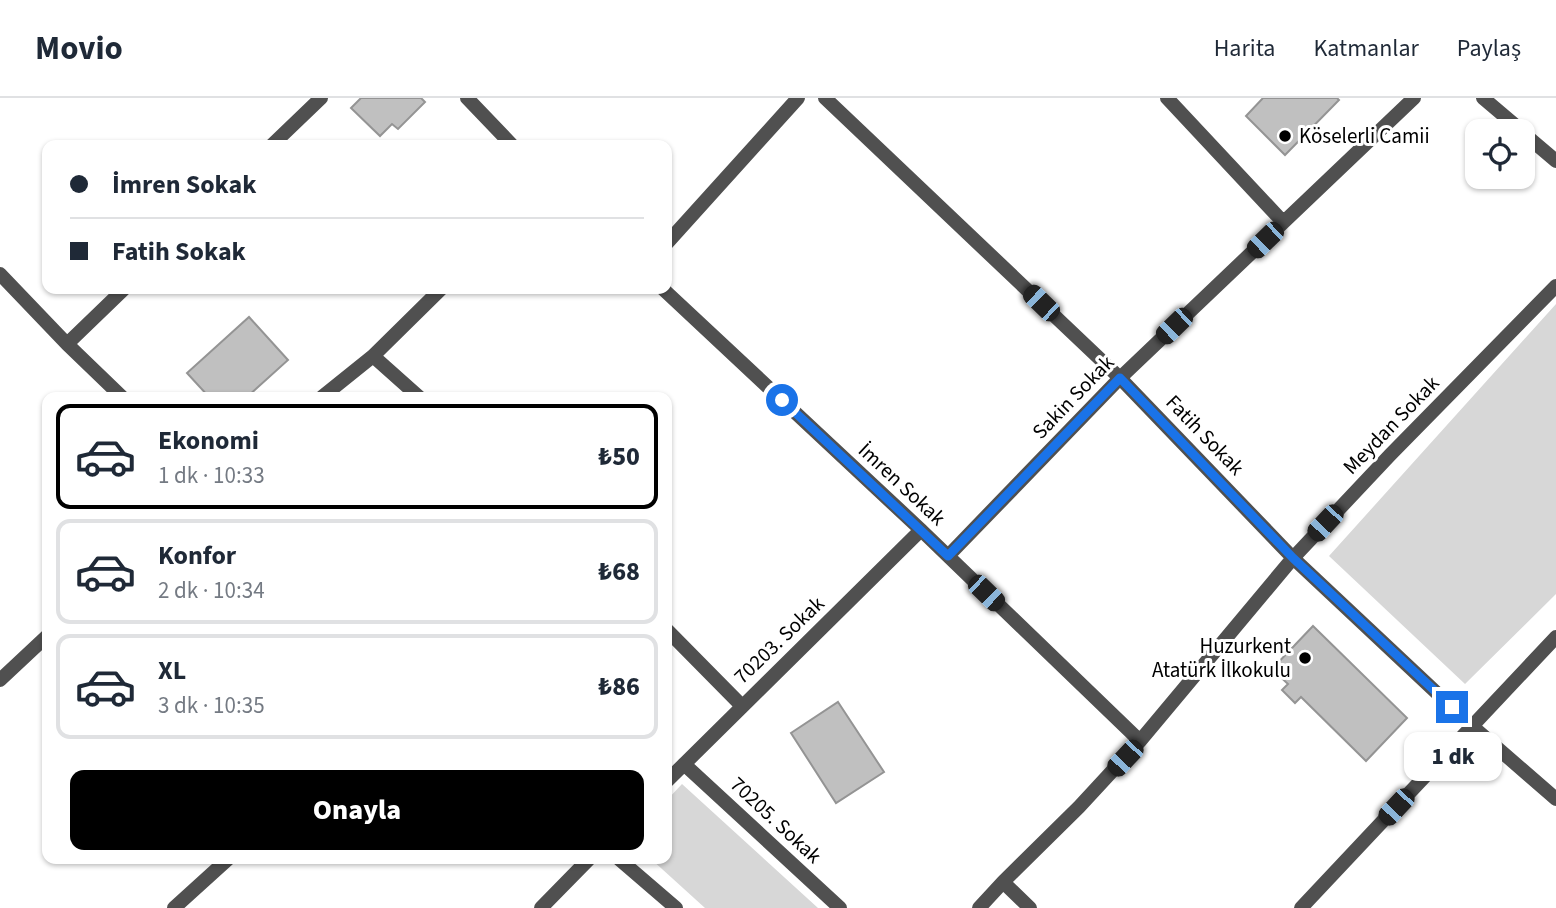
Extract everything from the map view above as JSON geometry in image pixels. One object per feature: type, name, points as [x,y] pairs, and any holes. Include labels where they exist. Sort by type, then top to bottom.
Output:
[{"type":"street","points":[[277,140],[321,98]]},
{"type":"street","points":[[467,98],[507,140]]},
{"type":"street","points":[[672,237],[798,98]]},
{"type":"street","name":"Fatih Sokak","points":[[825,98],[1120,378],[1293,558],[1472,726],[1556,799]]},
{"type":"street","points":[[1167,98],[1283,222]]},
{"type":"street","name":"Sakin Sokak","points":[[948,556],[1120,378],[1414,98]]},
{"type":"street","points":[[1483,98],[1507,119]]},
{"type":"street","points":[[1535,143],[1556,161]]},
{"type":"street","points":[[0,274],[117,392]]},
{"type":"street","name":"Meydan Sokak","points":[[979,908],[1140,741],[1293,558],[1556,286]]},
{"type":"street","points":[[67,344],[119,294]]},
{"type":"street","points":[[328,392],[373,356],[436,294]]},
{"type":"street","name":"İmren Sokak","points":[[668,294],[921,530],[1140,741]]},
{"type":"street","points":[[373,356],[413,392]]},
{"type":"street","name":"70203. Sokak","points":[[672,776],[921,530]]},
{"type":"street","points":[[672,635],[742,706]]},
{"type":"street","points":[[1301,908],[1556,637]]},
{"type":"street","points":[[4,670],[42,640]]},
{"type":"street","name":"70205. Sokak","points":[[684,764],[840,908]]},
{"type":"street","points":[[174,908],[223,864]]},
{"type":"street","points":[[541,908],[584,864]]},
{"type":"street","points":[[626,864],[676,908]]},
{"type":"street","points":[[1003,882],[1030,908]]},
{"type":"shaded area","points":[[1556,304],[1556,594],[1465,684],[1329,556]]},
{"type":"shaded area","points":[[682,784],[818,908],[705,908],[657,864],[672,864],[672,795]]},
{"type":"building","points":[[361,98],[421,98],[425,102],[398,129],[392,124],[380,136],[351,108]]},
{"type":"building","name":"Köselerli Camii","points":[[1263,98],[1339,100],[1285,155],[1246,116]]},
{"type":"building","points":[[249,317],[288,360],[253,392],[204,392],[187,373]]},
{"type":"building","points":[[1313,626],[1407,718],[1366,761],[1301,697],[1295,703],[1282,690],[1288,684],[1272,669]]},
{"type":"building","points":[[838,702],[884,772],[836,803],[791,733]]},
{"type":"place","name":"Köselerli Camii","points":[[1285,136]]},
{"type":"place","name":"Huzurkent Atatürk İlkokulu","points":[[1305,658]]},
{"type":"route","points":[[782,400],[948,556],[1120,378],[1293,558],[1452,707]]}]
